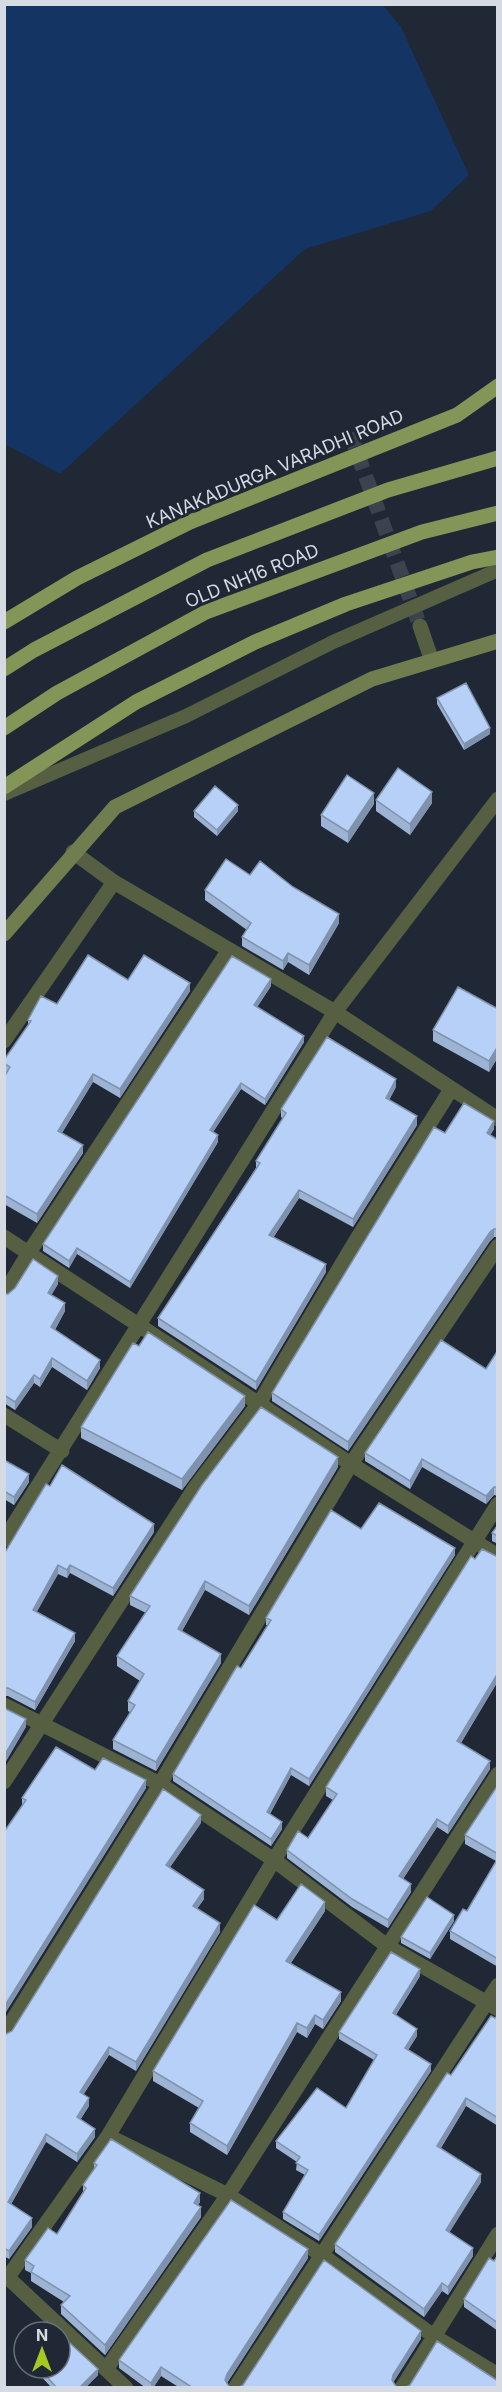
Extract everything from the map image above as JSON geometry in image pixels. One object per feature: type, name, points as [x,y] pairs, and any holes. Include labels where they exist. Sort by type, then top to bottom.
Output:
[{"type":"main road","name":"KANAKADURGA VARADHI ROAD","points":[[4,622],[77,578],[190,522],[457,415],[498,387]]},
{"type":"main road","name":"OLD NH16 ROAD","points":[[4,669],[34,650],[207,560],[388,490],[498,458]]},
{"type":"main road","name":"OLD NH16 ROAD","points":[[4,728],[57,693],[206,612],[422,532],[498,513]]},
{"type":"main road","points":[[4,788],[136,702],[255,642],[346,604],[472,562],[498,557]]},
{"type":"street","points":[[420,626],[432,661]]},
{"type":"street","points":[[4,934],[115,807],[372,679],[498,641]]},
{"type":"street","points":[[4,1540],[62,1451],[335,1012],[498,799]]},
{"type":"street","points":[[74,852],[114,882],[335,1012],[450,1090],[498,1119]]},
{"type":"street","points":[[4,1041],[114,882]]},
{"type":"street","points":[[4,1294],[229,950]]},
{"type":"street","points":[[4,1782],[194,1488],[260,1402],[355,1242],[450,1090]]},
{"type":"street","points":[[4,1237],[30,1251],[351,1464],[498,1556]]},
{"type":"street","points":[[4,2034],[160,1784],[351,1464],[498,1246]]},
{"type":"street","points":[[4,1415],[62,1451]]},
{"type":"street","points":[[126,2388],[6,2276],[108,2136],[274,1860],[472,1541],[498,1504]]},
{"type":"street","points":[[4,1705],[160,1784],[274,1860],[387,1946],[492,2006]]},
{"type":"street","points":[[107,2368],[228,2195],[498,1774]]},
{"type":"street","points":[[235,2388],[322,2255],[492,2006],[498,1985]]},
{"type":"street","points":[[108,2136],[228,2195],[322,2255],[435,2337],[498,2374]]},
{"type":"street","points":[[402,2388],[498,2234]]},
{"type":"lane","points":[[4,794],[186,716],[333,642],[498,570]]},
{"type":"shaded area","points":[[5,4],[383,5],[401,27],[469,175],[431,211],[305,249],[60,474],[5,444]]},
{"type":"building","points":[[466,683],[490,728],[464,744],[437,698]]},
{"type":"building","points":[[398,768],[432,792],[410,824],[376,800]]},
{"type":"building","points":[[347,775],[374,793],[348,832],[321,815]]},
{"type":"building","points":[[215,786],[238,805],[217,830],[194,811]]},
{"type":"building","points":[[226,859],[250,875],[260,861],[293,887],[339,914],[309,965],[288,953],[283,961],[242,937],[251,923],[205,890]]},
{"type":"building","points":[[88,955],[128,980],[144,955],[190,983],[120,1089],[93,1074],[58,1131],[83,1145],[37,1214],[4,1195],[4,1077],[10,1067],[4,1063],[4,1060],[31,1021],[28,1020],[41,996],[57,1004]]},
{"type":"building","points":[[232,956],[271,979],[254,1005],[304,1036],[265,1099],[241,1083],[210,1130],[218,1135],[130,1282],[77,1248],[69,1261],[43,1244]]},
{"type":"building","points":[[458,987],[498,1009],[498,1046],[489,1061],[433,1030]]},
{"type":"building","points":[[327,1037],[396,1079],[386,1098],[417,1116],[353,1219],[299,1190],[269,1235],[326,1264],[256,1382],[158,1318],[260,1163],[256,1161],[286,1113],[281,1109]]},
{"type":"building","points":[[464,1103],[494,1121],[487,1133],[498,1140],[498,1229],[490,1232],[348,1442],[272,1393],[434,1127],[445,1133]]},
{"type":"building","points":[[33,1259],[58,1276],[48,1293],[65,1303],[51,1327],[100,1360],[87,1381],[52,1358],[40,1379],[34,1375],[15,1402],[4,1395],[4,1294],[8,1294],[15,1288]]},
{"type":"building","points":[[148,1332],[245,1396],[182,1479],[81,1427],[133,1343],[139,1346]]},
{"type":"building","points":[[441,1340],[486,1369],[498,1350],[498,1487],[494,1487],[486,1496],[422,1459],[410,1481],[365,1453]]},
{"type":"building","points":[[261,1407],[338,1457],[249,1606],[205,1581],[178,1629],[221,1654],[156,1762],[113,1740],[135,1705],[128,1701],[144,1674],[117,1656],[150,1606],[130,1596],[202,1485]]},
{"type":"building","points":[[4,1460],[29,1474],[14,1497],[4,1491]]},
{"type":"building","points":[[62,1465],[154,1524],[113,1588],[70,1565],[67,1570],[58,1565],[33,1610],[75,1633],[35,1702],[4,1688],[4,1554],[46,1484],[50,1486]]},
{"type":"building","points":[[379,1503],[455,1548],[309,1779],[291,1768],[267,1812],[282,1822],[271,1839],[173,1774],[237,1666],[241,1668],[271,1620],[266,1618],[331,1510],[361,1529]]},
{"type":"building","points":[[498,1525],[498,1536],[492,1533]]},
{"type":"building","points":[[482,1549],[498,1557],[498,1673],[457,1741],[490,1761],[448,1826],[437,1819],[399,1876],[411,1884],[388,1920],[352,1899],[287,1850],[298,1831],[308,1838],[337,1794],[326,1787],[471,1556],[475,1559]]},
{"type":"building","points":[[4,1708],[26,1719],[4,1756]]},
{"type":"building","points":[[56,1747],[95,1770],[103,1758],[146,1780],[4,2007],[4,1832],[26,1800],[22,1798]]},
{"type":"building","points":[[498,1785],[498,1854],[465,1835]]},
{"type":"building","points":[[163,1789],[201,1815],[166,1865],[204,1890],[193,1906],[220,1923],[136,2062],[109,2047],[80,2092],[89,2098],[77,2117],[95,2129],[77,2154],[46,2134],[8,2202],[32,2218],[9,2251],[4,2248],[4,2035],[12,2031]]},
{"type":"building","points":[[498,1858],[498,1959],[450,1931],[463,1909],[467,1911]]},
{"type":"building","points":[[301,1884],[325,1902],[286,1961],[341,1992],[323,2020],[315,2015],[307,2028],[297,2023],[227,2146],[190,2123],[203,2101],[153,2071],[254,1905],[277,1920]]},
{"type":"building","points":[[427,1897],[454,1915],[430,1953],[401,1937]]},
{"type":"building","points":[[391,1952],[420,1969],[393,2013],[417,2029],[405,2048],[431,2064],[319,2235],[283,2212],[308,2170],[296,2163],[300,2157],[276,2141],[317,2088],[346,2108],[377,2055],[339,2032]]},
{"type":"building","points":[[498,2015],[498,2118],[466,2098],[437,2146],[481,2174],[446,2230],[473,2248],[448,2287],[442,2283],[424,2309],[335,2244],[447,2073],[451,2075],[491,2016],[495,2018]]},
{"type":"building","points":[[111,2139],[200,2193],[194,2203],[201,2207],[105,2345],[61,2305],[70,2296],[31,2272],[34,2266],[25,2260],[48,2228],[57,2234],[86,2188],[83,2185],[97,2165],[94,2163]]},
{"type":"building","points":[[231,2200],[308,2249],[227,2374],[225,2380],[230,2388],[193,2388],[161,2367],[151,2383],[119,2360]]},
{"type":"building","points":[[498,2255],[498,2323],[464,2299],[489,2258],[494,2261]]},
{"type":"building","points":[[324,2260],[421,2331],[393,2375],[392,2380],[397,2388],[238,2388],[243,2385]]},
{"type":"building","points":[[437,2341],[498,2381],[498,2388],[405,2388],[410,2385]]},
{"type":"building","points":[[72,2345],[98,2369],[79,2388],[57,2388],[50,2380],[72,2380]]},
{"type":"tunnel","points":[[350,433],[420,626]]}]
